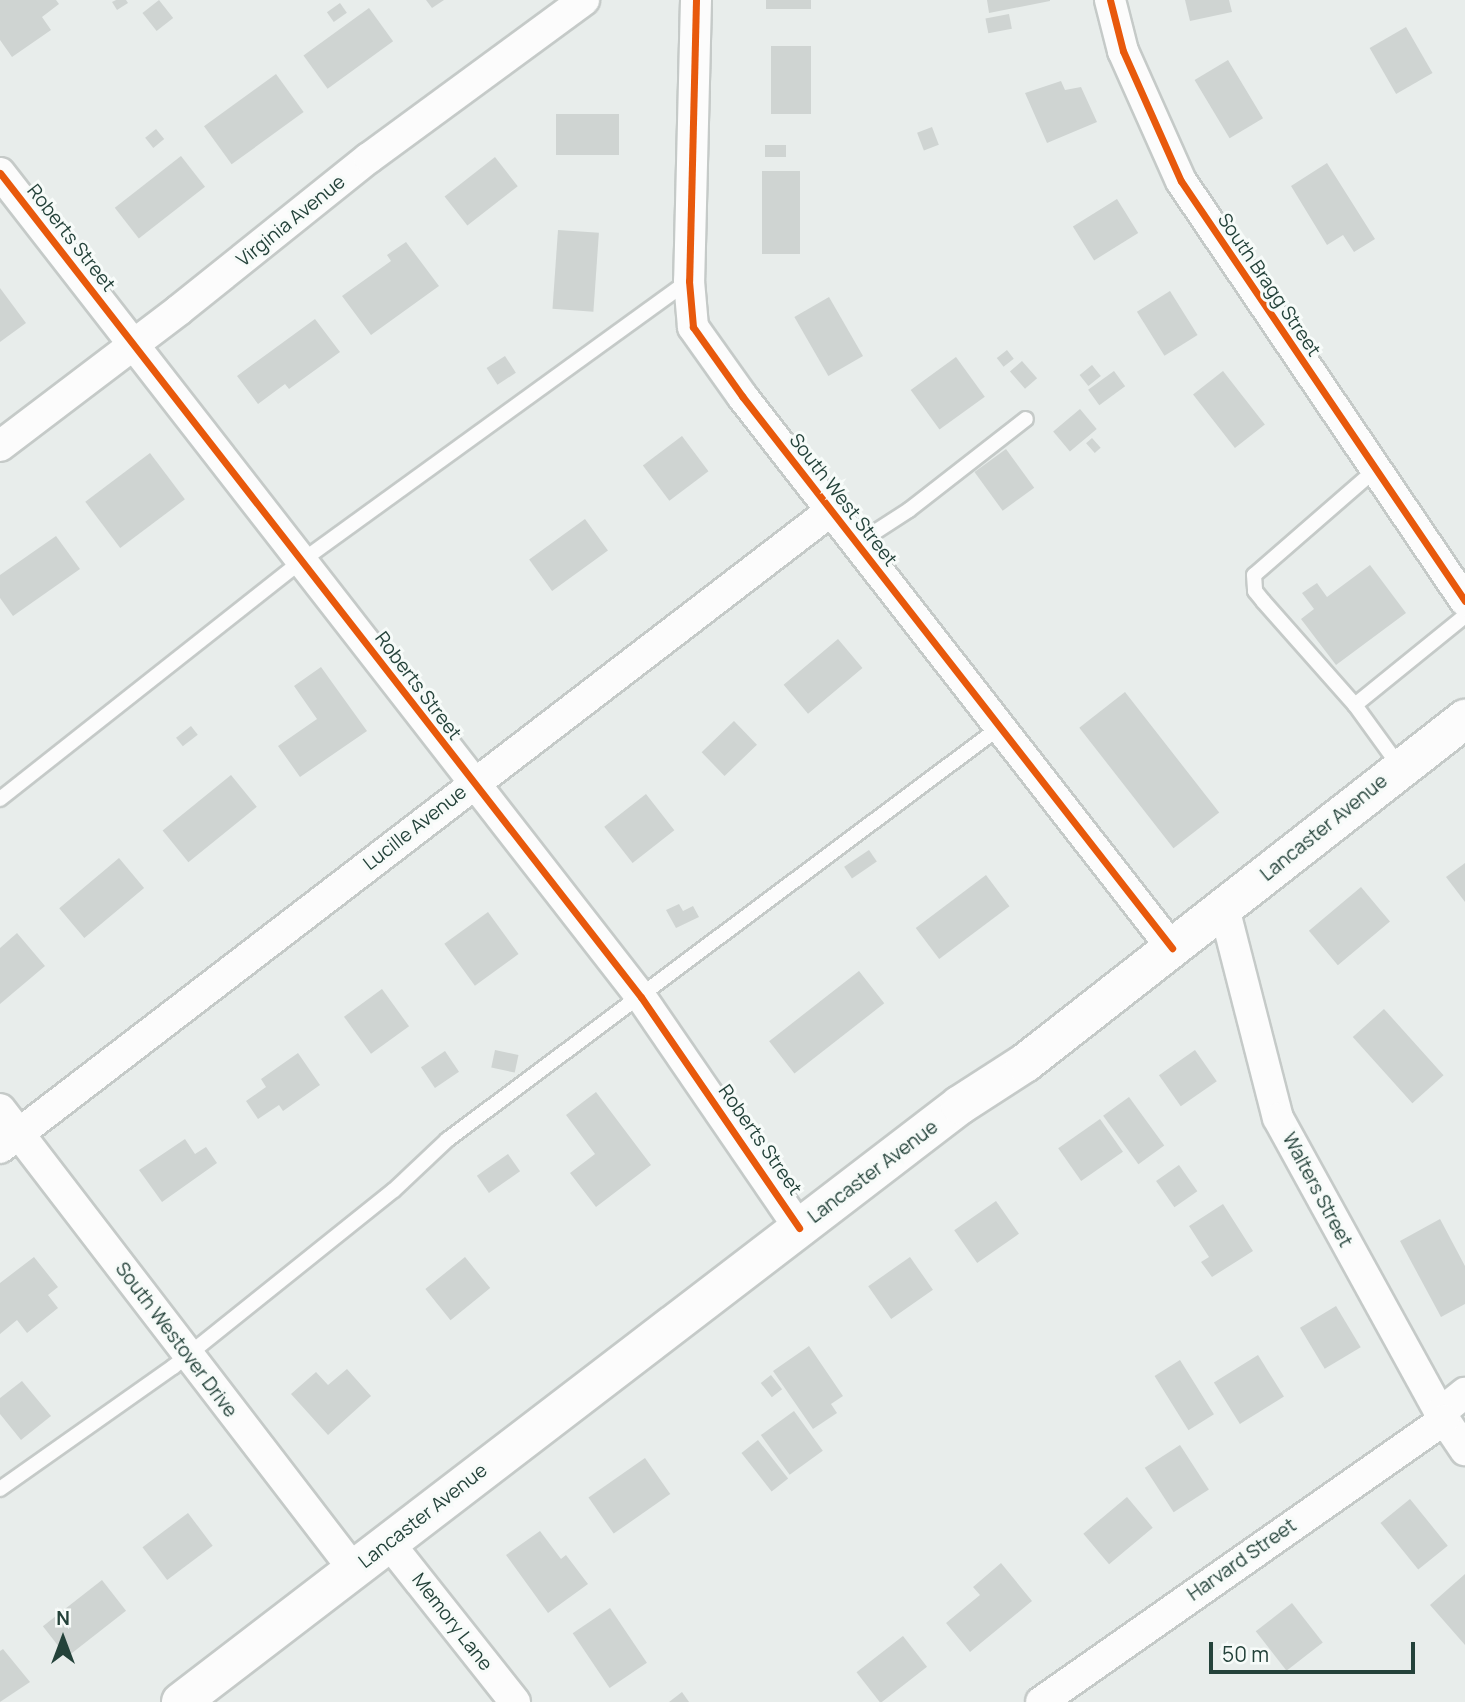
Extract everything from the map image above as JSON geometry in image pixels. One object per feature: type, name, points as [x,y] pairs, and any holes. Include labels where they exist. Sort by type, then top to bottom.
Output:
[{"type":"main road","name":"Lancaster Avenue","points":[[181,1702],[960,1105],[1025,1063],[1400,767],[1465,719]]},
{"type":"street","name":"Virginia Avenue","points":[[0,446],[134,345],[369,158],[583,0]]},
{"type":"street","name":"South West Street","points":[[696,0],[689,281],[693,327],[1172,948]]},
{"type":"street","name":"South Bragg Street","points":[[1110,0],[1123,51],[1181,181],[1465,601]]},
{"type":"street","name":"Roberts Street","points":[[0,173],[303,560],[472,784],[641,997],[799,1228]]},
{"type":"street","name":"Lucille Avenue","points":[[10,1141],[832,510]]},
{"type":"street","name":"Walters Street","points":[[1224,908],[1278,1118],[1442,1416],[1465,1450]]},
{"type":"street","name":"South Westover Drive","points":[[0,1109],[10,1141],[186,1355],[354,1570]]},
{"type":"street","name":"Harvard Street","points":[[1041,1702],[1442,1416],[1465,1394]]},
{"type":"street","name":"Memory Lane","points":[[389,1542],[515,1702]]},
{"type":"lane","points":[[0,799],[303,560],[689,281]]},
{"type":"lane","points":[[858,543],[909,510],[1026,419]]},
{"type":"lane","points":[[1375,470],[1254,575],[1255,590],[1355,705],[1400,767]]},
{"type":"lane","points":[[1355,705],[1465,616]]},
{"type":"lane","points":[[0,1489],[186,1355],[394,1190],[446,1140],[1000,727]]},
{"type":"building","points":[[0,0],[56,0],[59,4],[42,17],[51,30],[12,57],[0,40]]},
{"type":"building","points":[[126,0],[128,3],[117,10],[112,2]]},
{"type":"building","points":[[159,0],[173,18],[157,31],[142,13]]},
{"type":"building","points":[[426,0],[444,0],[432,8]]},
{"type":"building","points":[[766,0],[811,0],[811,9],[766,9]]},
{"type":"building","points":[[987,0],[1050,0],[1050,1],[989,13]]},
{"type":"building","points":[[1185,0],[1229,0],[1232,12],[1190,21]]},
{"type":"building","points":[[340,3],[347,13],[334,22],[327,12]]},
{"type":"building","points":[[369,8],[393,41],[328,89],[303,56]]},
{"type":"building","points":[[1009,14],[1012,29],[988,33],[985,19]]},
{"type":"building","points":[[1406,27],[1432,73],[1396,94],[1370,48]]},
{"type":"building","points":[[771,46],[811,46],[811,114],[771,114]]},
{"type":"building","points":[[1228,60],[1263,118],[1230,138],[1195,80]]},
{"type":"building","points":[[276,74],[304,112],[232,164],[204,126]]},
{"type":"building","points":[[1061,81],[1065,90],[1081,87],[1097,122],[1047,143],[1025,93]]},
{"type":"building","points":[[556,114],[619,114],[619,155],[556,155]]},
{"type":"building","points":[[932,127],[939,145],[924,150],[917,133]]},
{"type":"building","points":[[156,129],[164,139],[153,148],[145,138]]},
{"type":"building","points":[[765,145],[786,145],[786,157],[765,157]]},
{"type":"building","points":[[181,156],[205,187],[139,238],[115,208]]},
{"type":"building","points":[[495,157],[518,186],[467,226],[445,196]]},
{"type":"building","points":[[1327,163],[1375,239],[1354,252],[1343,235],[1327,245],[1291,186]]},
{"type":"building","points":[[762,171],[800,171],[800,254],[762,254]]},
{"type":"building","points":[[1117,199],[1138,233],[1094,260],[1073,227]]},
{"type":"building","points":[[558,230],[599,233],[593,312],[552,309]]},
{"type":"building","points":[[406,242],[439,286],[371,335],[342,296],[391,261],[387,255]]},
{"type":"building","points":[[0,288],[26,323],[0,342]]},
{"type":"building","points":[[1170,291],[1198,335],[1164,356],[1137,312]]},
{"type":"building","points":[[829,297],[863,356],[828,376],[794,317]]},
{"type":"building","points":[[315,319],[340,352],[289,389],[285,384],[258,404],[237,376]]},
{"type":"building","points":[[1007,350],[1014,359],[1004,367],[997,358]]},
{"type":"building","points":[[505,356],[516,373],[497,385],[487,368]]},
{"type":"building","points":[[956,357],[985,397],[939,430],[911,390]]},
{"type":"building","points":[[1022,361],[1037,378],[1025,389],[1010,371]]},
{"type":"building","points":[[1092,365],[1101,376],[1088,386],[1080,375]]},
{"type":"building","points":[[1114,371],[1125,386],[1099,405],[1088,390]]},
{"type":"building","points":[[1223,371],[1265,425],[1235,448],[1193,394]]},
{"type":"building","points":[[1080,409],[1097,429],[1070,451],[1053,431]]},
{"type":"building","points":[[682,436],[708,471],[669,501],[643,465]]},
{"type":"building","points":[[1092,438],[1101,448],[1095,453],[1086,443]]},
{"type":"building","points":[[1006,449],[1034,488],[1003,511],[974,472]]},
{"type":"building","points":[[150,453],[185,499],[120,548],[85,502]]},
{"type":"building","points":[[585,519],[608,551],[552,591],[529,560]]},
{"type":"building","points":[[56,536],[80,569],[13,616],[0,598],[0,575]]},
{"type":"building","points":[[1370,565],[1406,613],[1336,665],[1301,619],[1314,609],[1302,593],[1317,583],[1327,597]]},
{"type":"building","points":[[838,639],[862,668],[808,714],[784,685]]},
{"type":"building","points":[[321,667],[367,731],[300,777],[278,746],[317,719],[294,686]]},
{"type":"building","points":[[1125,692],[1219,813],[1173,848],[1079,728]]},
{"type":"building","points":[[734,721],[757,745],[725,776],[702,752]]},
{"type":"building","points":[[191,726],[198,735],[183,746],[176,738]]},
{"type":"building","points":[[231,775],[257,807],[188,862],[163,830]]},
{"type":"building","points":[[646,794],[674,830],[633,863],[604,827]]},
{"type":"building","points":[[869,850],[877,862],[852,878],[844,867]]},
{"type":"building","points":[[119,858],[144,888],[84,938],[59,908]]},
{"type":"building","points":[[1465,863],[1465,902],[1446,877]]},
{"type":"building","points":[[986,875],[1009,906],[939,959],[916,928]]},
{"type":"building","points":[[1361,887],[1390,921],[1338,965],[1309,931]]},
{"type":"building","points":[[679,904],[683,911],[693,906],[699,917],[676,928],[666,910]]},
{"type":"building","points":[[488,912],[519,954],[475,986],[444,944]]},
{"type":"building","points":[[17,933],[45,966],[0,1004],[0,948]]},
{"type":"building","points":[[859,971],[884,1003],[794,1073],[769,1041]]},
{"type":"building","points":[[382,989],[409,1026],[371,1054],[344,1017]]},
{"type":"building","points":[[1384,1009],[1444,1075],[1412,1103],[1353,1037]]},
{"type":"building","points":[[495,1050],[518,1055],[515,1073],[491,1068]]},
{"type":"building","points":[[1195,1050],[1217,1081],[1181,1106],[1159,1075]]},
{"type":"building","points":[[445,1051],[459,1072],[435,1088],[421,1067]]},
{"type":"building","points":[[298,1053],[320,1085],[283,1111],[279,1105],[258,1119],[246,1101],[266,1087],[261,1079]]},
{"type":"building","points":[[596,1092],[651,1165],[596,1207],[570,1173],[595,1154],[566,1115]]},
{"type":"building","points":[[1129,1097],[1164,1146],[1138,1164],[1103,1116]]},
{"type":"building","points":[[1100,1119],[1123,1152],[1081,1181],[1058,1148]]},
{"type":"building","points":[[185,1139],[195,1154],[206,1147],[217,1163],[162,1202],[139,1170]]},
{"type":"building","points":[[508,1154],[520,1171],[489,1193],[477,1176]]},
{"type":"building","points":[[1179,1165],[1197,1191],[1174,1207],[1156,1181]]},
{"type":"building","points":[[996,1201],[1019,1234],[977,1263],[954,1230]]},
{"type":"building","points":[[1223,1204],[1253,1251],[1212,1277],[1201,1262],[1209,1257],[1189,1226]]},
{"type":"building","points":[[1440,1219],[1465,1266],[1465,1304],[1441,1317],[1400,1241]]},
{"type":"building","points":[[34,1257],[58,1287],[48,1295],[58,1308],[27,1333],[17,1320],[0,1334],[0,1283]]},
{"type":"building","points":[[465,1257],[490,1288],[451,1320],[425,1289]]},
{"type":"building","points":[[910,1257],[933,1290],[891,1319],[868,1286]]},
{"type":"building","points":[[1336,1306],[1361,1347],[1325,1369],[1300,1328]]},
{"type":"building","points":[[809,1346],[843,1396],[831,1404],[837,1413],[813,1429],[773,1371]]},
{"type":"building","points":[[1258,1355],[1284,1397],[1240,1424],[1214,1383]]},
{"type":"building","points":[[1180,1360],[1214,1414],[1188,1430],[1155,1376]]},
{"type":"building","points":[[347,1369],[371,1396],[328,1435],[291,1394],[316,1372],[328,1385]]},
{"type":"building","points":[[771,1375],[782,1389],[772,1397],[761,1383]]},
{"type":"building","points":[[22,1381],[51,1416],[21,1440],[0,1414],[0,1398]]},
{"type":"building","points":[[794,1411],[823,1451],[790,1475],[761,1435]]},
{"type":"building","points":[[758,1440],[788,1479],[772,1492],[741,1453]]},
{"type":"building","points":[[1180,1445],[1209,1489],[1174,1512],[1145,1468]]},
{"type":"building","points":[[645,1458],[670,1494],[614,1534],[588,1498]]},
{"type":"building","points":[[1127,1497],[1153,1528],[1109,1564],[1083,1534]]},
{"type":"building","points":[[1410,1499],[1448,1546],[1418,1570],[1380,1523]]},
{"type":"building","points":[[188,1513],[213,1546],[167,1580],[142,1547]]},
{"type":"building","points":[[540,1531],[561,1559],[566,1555],[588,1584],[548,1613],[506,1555]]},
{"type":"building","points":[[1001,1563],[1032,1601],[970,1652],[946,1623],[980,1595],[973,1587]]},
{"type":"building","points":[[1465,1574],[1465,1645],[1430,1605]]},
{"type":"building","points":[[102,1580],[126,1611],[67,1657],[43,1626]]},
{"type":"building","points":[[1292,1603],[1323,1642],[1287,1671],[1256,1631]]},
{"type":"building","points":[[610,1608],[647,1663],[610,1688],[573,1633]]},
{"type":"building","points":[[903,1636],[927,1667],[882,1702],[857,1672]]},
{"type":"building","points":[[3,1649],[30,1682],[0,1702],[0,1651]]},
{"type":"building","points":[[682,1692],[689,1702],[669,1702]]},
{"type":"cycle path","points":[[696,0],[689,281],[693,327],[742,396],[1172,948]]},
{"type":"cycle path","points":[[1110,0],[1123,51],[1181,181],[1465,601]]},
{"type":"cycle path","points":[[0,173],[641,997],[799,1228]]}]
